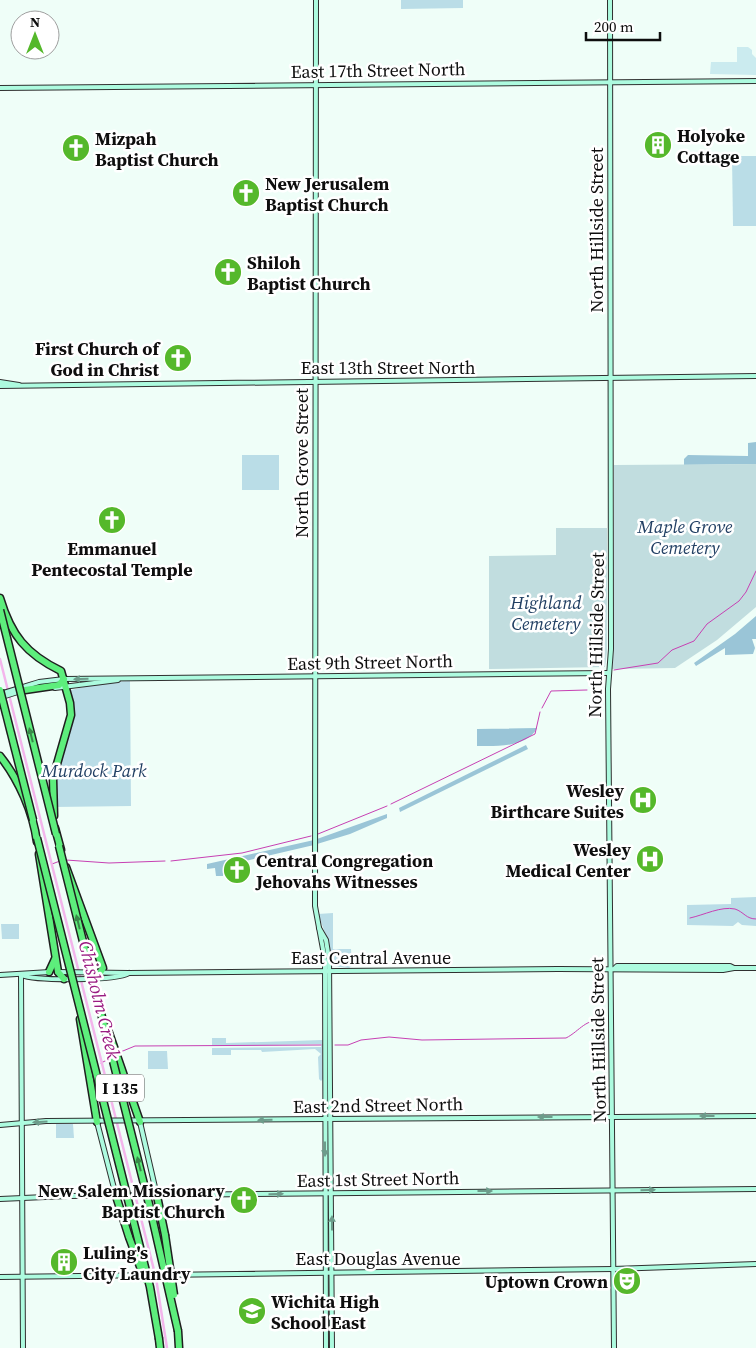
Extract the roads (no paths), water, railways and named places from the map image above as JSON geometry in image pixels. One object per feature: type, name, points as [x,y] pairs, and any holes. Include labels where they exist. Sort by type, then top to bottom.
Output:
[{"type":"highway","points":[[0,598],[9,624],[18,638],[37,658],[61,671],[64,679],[71,716],[54,771],[52,802],[56,834]]},
{"type":"highway","name":"I 135","points":[[0,610],[171,1294],[178,1331],[179,1348]]},
{"type":"highway","points":[[21,690],[59,685],[64,679]]},
{"type":"highway","name":"I 135","points":[[1,695],[157,1322],[160,1348]]},
{"type":"highway","points":[[2,758],[18,785],[33,820]]},
{"type":"highway","points":[[37,838],[58,972],[64,979]]},
{"type":"highway","points":[[59,846],[91,934],[102,971],[91,975]]},
{"type":"highway","points":[[50,972],[55,962],[54,946]]},
{"type":"highway","points":[[77,996],[97,1122]]},
{"type":"highway","points":[[99,1004],[140,1122]]},
{"type":"highway","points":[[116,1196],[157,1322]]},
{"type":"highway","points":[[157,1196],[165,1235],[178,1331]]},
{"type":"street","name":"North Grove Street","points":[[316,0],[315,906],[327,971],[332,1193],[332,1348]]},
{"type":"street","name":"North Hillside Street","points":[[610,0],[611,649],[608,672],[614,1348]]},
{"type":"street","name":"East 17th Street North","points":[[0,88],[756,81]]},
{"type":"street","name":"East 13th Street North","points":[[0,386],[204,385],[315,380],[756,376]]},
{"type":"street","name":"East 13th Street North","points":[[0,382],[20,385]]},
{"type":"street","name":"East 9th Street North","points":[[64,679],[608,672]]},
{"type":"street","name":"East 9th Street North","points":[[1,695],[21,690],[66,688],[132,678]]},
{"type":"street","name":"East Central Avenue","points":[[612,969],[617,966],[756,968]]},
{"type":"street","name":"East Central Avenue","points":[[102,971],[129,973],[612,969],[731,970],[731,967]]},
{"type":"street","name":"North Grove Street","points":[[326,1348],[324,1119],[327,971]]},
{"type":"street","name":"East Central Avenue","points":[[21,975],[71,972],[91,975],[125,976],[129,973]]},
{"type":"street","name":"East Central Avenue","points":[[0,975],[73,979],[91,975]]},
{"type":"street","points":[[21,975],[23,1348]]},
{"type":"street","name":"East 2nd Street North","points":[[0,1125],[46,1121],[140,1122],[756,1116]]},
{"type":"street","points":[[97,1122],[116,1196]]},
{"type":"street","points":[[100,1132],[103,1124],[107,1122]]},
{"type":"street","points":[[140,1122],[157,1196]]},
{"type":"street","name":"East 1st Street North","points":[[0,1199],[316,1193],[756,1190]]},
{"type":"street","points":[[316,1193],[323,1198],[325,1204]]},
{"type":"street","name":"East Douglas Avenue","points":[[0,1277],[151,1273],[613,1269],[756,1264]]},
{"type":"waterway","points":[[614,670],[658,663],[672,650],[694,641],[707,624],[739,601],[746,592],[756,571]]},
{"type":"waterway","name":"Chisholm Creek","points":[[0,659],[156,1278],[167,1348]]},
{"type":"waterway","points":[[542,708],[551,691],[587,690]]},
{"type":"waterway","points":[[391,804],[535,734],[540,712]]},
{"type":"waterway","points":[[318,834],[387,806]]},
{"type":"waterway","points":[[171,861],[242,853],[311,836]]},
{"type":"waterway","points":[[66,860],[109,863],[165,861]]},
{"type":"waterway","points":[[52,864],[60,861]]},
{"type":"waterway","points":[[690,918],[730,908],[756,919]]},
{"type":"waterway","points":[[335,1045],[348,1045],[361,1040],[389,1037],[422,1040],[566,1038],[588,1023],[598,1020],[605,1021]]},
{"type":"waterway","points":[[118,1053],[135,1046],[321,1045]]},
{"type":"waterway","points":[[101,1063],[111,1058]]},
{"type":"place","name":"Holyoke Cottage","points":[[658,145]]},
{"type":"place","name":"Mizpah Baptist Church","points":[[76,148]]},
{"type":"place","name":"New Jerusalem Baptist Church","points":[[246,193]]},
{"type":"place","name":"Shiloh Baptist Church","points":[[228,272]]},
{"type":"place","name":"First Church of God in Christ","points":[[178,358]]},
{"type":"place","name":"Emmanuel Pentecostal Temple","points":[[112,520]]},
{"type":"place","name":"Wesley Birthcare Suites","points":[[643,800]]},
{"type":"place","name":"Wesley Medical Center","points":[[650,859]]},
{"type":"place","name":"Central Congregation Jehovahs Witnesses","points":[[237,870]]},
{"type":"place","name":"New Salem Missionary Baptist Church","points":[[244,1200]]},
{"type":"place","name":"Luling's City Laundry","points":[[64,1262]]},
{"type":"place","name":"Uptown Crown","points":[[627,1281]]},
{"type":"place","name":"Wichita High School East","points":[[252,1311]]},
{"type":"park label","name":"Maple Grove Cemetery","points":[[685,536]]},
{"type":"park label","name":"Highland Cemetery","points":[[546,612]]},
{"type":"park label","name":"Murdock Park","points":[[94,770]]}]
